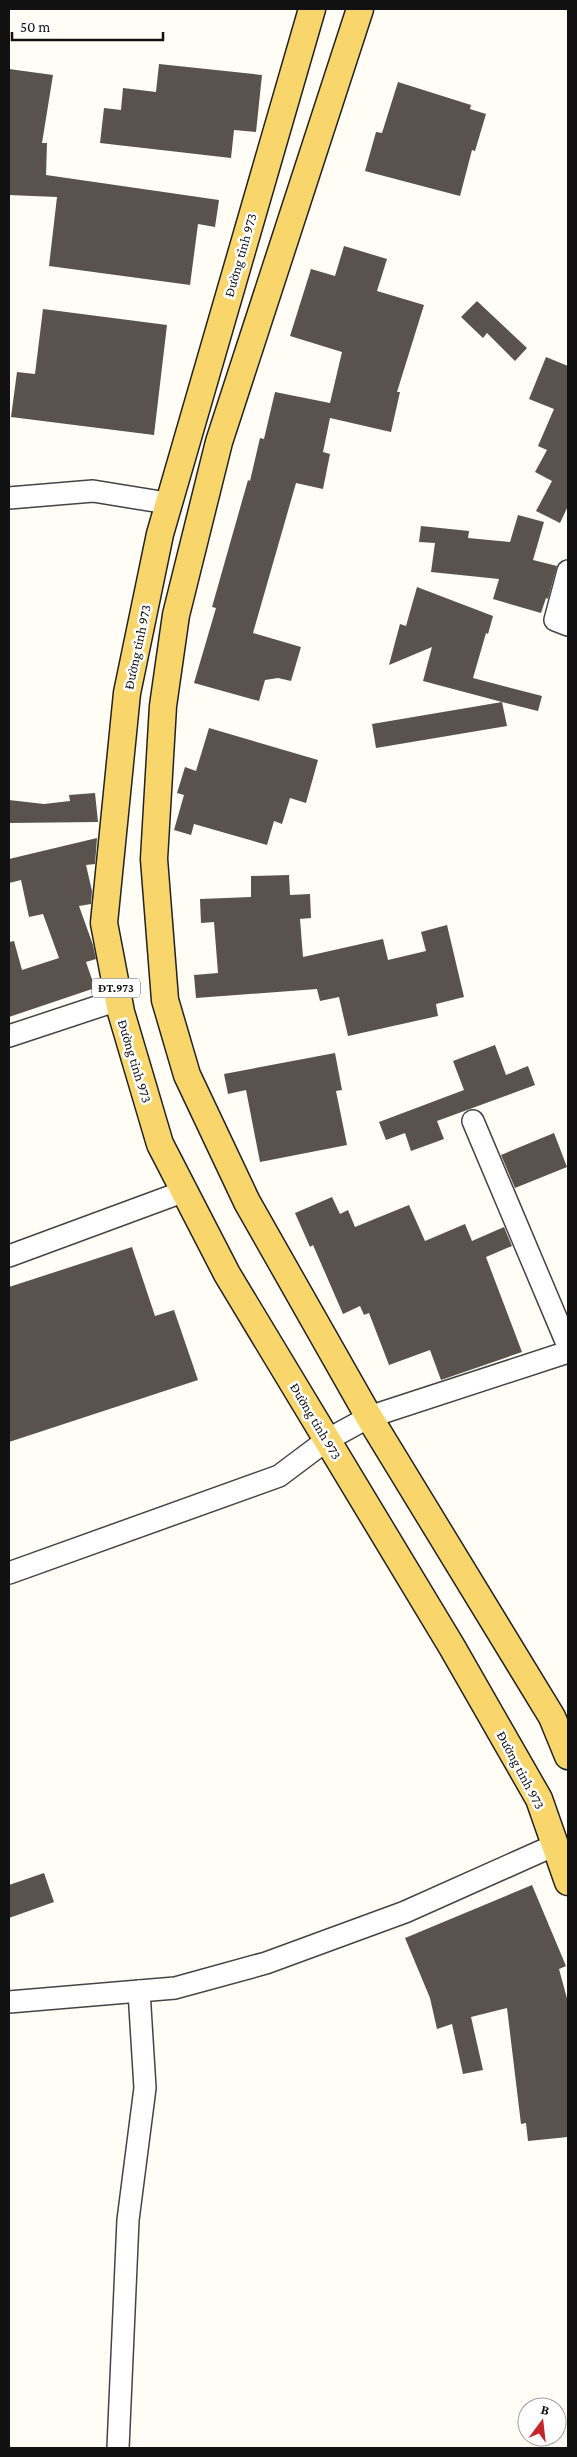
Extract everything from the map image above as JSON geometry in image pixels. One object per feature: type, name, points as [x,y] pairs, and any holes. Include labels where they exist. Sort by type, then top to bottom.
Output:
[{"type":"main road","name":"Đường tỉnh 973","points":[[312,9],[167,503],[127,693],[104,923],[118,1000],[160,1144],[227,1274],[452,1647],[535,1791],[568,1882]]},
{"type":"main road","points":[[360,9],[219,442],[176,614],[163,706],[154,859],[165,1000],[187,1075],[247,1202],[368,1417],[552,1717],[568,1756]]},
{"type":"main road","points":[[160,534],[193,543]]},
{"type":"street","points":[[9,498],[92,491],[167,503]]},
{"type":"street","points":[[568,571],[556,620],[568,625]]},
{"type":"street","points":[[9,1036],[118,1000]]},
{"type":"street","points":[[473,1121],[568,1346]]},
{"type":"street","points":[[9,1256],[185,1191]]},
{"type":"street","points":[[9,1573],[279,1476],[328,1440],[368,1417],[568,1352]]},
{"type":"street","points":[[9,2002],[176,1988],[266,1963],[405,1912],[555,1845]]},
{"type":"street","points":[[118,2448],[128,2220],[145,2088],[139,1991]]},
{"type":"building","points":[[159,64],[262,75],[256,132],[234,130],[231,158],[100,143],[104,108],[121,110],[123,88],[156,92]]},
{"type":"building","points":[[9,69],[53,75],[42,143],[47,143],[46,175],[219,200],[215,227],[198,224],[190,285],[49,266],[57,197],[9,195]]},
{"type":"building","points":[[398,82],[471,105],[470,109],[486,114],[475,151],[472,150],[460,196],[365,171],[376,132],[382,133]]},
{"type":"building","points":[[344,246],[387,259],[377,291],[424,305],[397,392],[400,392],[391,432],[330,418],[323,452],[330,454],[323,489],[296,483],[253,633],[301,647],[291,681],[278,678],[265,680],[259,701],[194,683],[216,608],[212,607],[248,480],[250,481],[260,438],[264,439],[275,392],[330,403],[342,352],[290,336],[311,269],[335,276]]},
{"type":"building","points":[[477,301],[527,348],[515,361],[487,333],[483,338],[461,317]]},
{"type":"building","points":[[43,309],[167,325],[154,435],[11,417],[17,372],[35,374]]},
{"type":"building","points":[[546,357],[568,366],[568,506],[560,523],[536,511],[552,481],[535,472],[547,450],[538,446],[554,409],[529,399]]},
{"type":"building","points":[[518,515],[544,522],[533,560],[557,566],[548,599],[546,598],[541,613],[493,599],[499,579],[431,572],[435,543],[419,542],[421,526],[469,531],[468,538],[510,542]]},
{"type":"building","points":[[417,587],[493,616],[473,678],[542,696],[538,711],[423,681],[432,647],[389,665],[400,624],[406,626]]},
{"type":"building","points":[[502,702],[507,726],[376,748],[372,724]]},
{"type":"building","points":[[209,728],[318,760],[306,803],[290,798],[282,824],[274,821],[267,845],[194,824],[191,835],[174,830],[184,795],[177,793],[185,767],[196,771]]},
{"type":"building","points":[[95,793],[98,822],[9,823],[9,800],[44,804],[70,801],[69,795]]},
{"type":"building","points":[[97,838],[95,864],[86,865],[92,891],[91,904],[79,906],[96,959],[86,962],[95,988],[9,1017],[9,942],[14,941],[22,970],[59,958],[43,914],[29,917],[21,880],[9,883],[9,859]]},
{"type":"building","points":[[289,875],[290,895],[310,894],[311,918],[300,919],[303,957],[383,939],[388,960],[426,951],[421,932],[447,925],[464,997],[436,1004],[438,1016],[348,1036],[339,997],[320,1001],[317,989],[196,998],[194,975],[218,973],[214,922],[201,923],[200,899],[251,897],[251,876]]},
{"type":"building","points":[[495,1045],[506,1075],[528,1066],[535,1085],[437,1121],[444,1139],[411,1151],[405,1133],[386,1140],[379,1122],[464,1090],[453,1061]]},
{"type":"building","points":[[335,1053],[342,1090],[336,1091],[347,1145],[260,1162],[246,1090],[228,1094],[224,1074]]},
{"type":"building","points":[[554,1133],[567,1167],[515,1188],[501,1155]]},
{"type":"building","points":[[332,1197],[340,1214],[348,1210],[355,1227],[409,1205],[425,1241],[465,1224],[472,1241],[504,1227],[512,1246],[486,1257],[522,1352],[441,1380],[430,1350],[389,1365],[369,1313],[364,1315],[360,1306],[343,1314],[313,1245],[310,1247],[295,1213]]},
{"type":"building","points":[[132,1247],[155,1316],[174,1310],[198,1380],[9,1442],[9,1287]]},
{"type":"building","points":[[44,1873],[54,1902],[9,1918],[9,1885]]},
{"type":"building","points":[[532,1885],[566,1966],[559,1969],[568,2002],[568,2137],[528,2141],[526,2123],[521,2124],[507,2008],[471,2017],[483,2070],[463,2074],[452,2024],[437,2029],[430,1998],[405,1938]]}]
